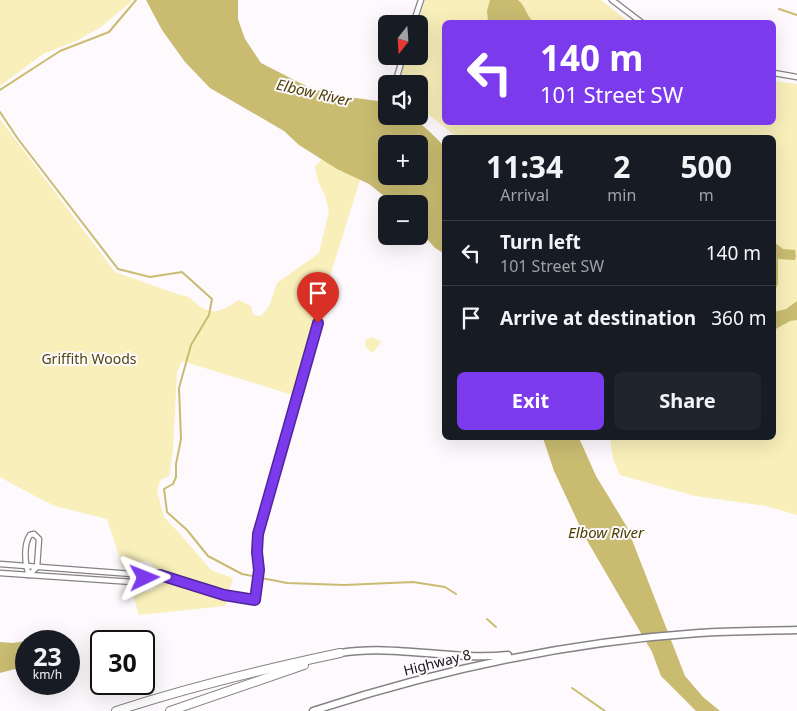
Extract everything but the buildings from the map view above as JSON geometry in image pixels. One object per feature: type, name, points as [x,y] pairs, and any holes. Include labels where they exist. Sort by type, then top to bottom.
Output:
[{"type":"highway","points":[[116,711],[202,684],[340,653]]},
{"type":"highway","points":[[170,711],[340,653]]},
{"type":"main road","name":"Highway 8","points":[[314,711],[399,684],[505,659],[569,648],[625,640],[699,633],[797,630]]},
{"type":"main road","name":"Highway 8","points":[[340,653],[382,650],[483,656],[569,648]]},
{"type":"street","points":[[416,15],[421,0]]},
{"type":"street","points":[[612,0],[638,20]]},
{"type":"street","points":[[776,73],[797,77]]},
{"type":"street","points":[[0,573],[133,582],[160,575],[224,595],[255,600],[259,573],[258,534],[318,323]]},
{"type":"street","points":[[34,534],[39,539],[37,567],[30,575],[25,566],[27,538],[34,534]]},
{"type":"street","points":[[0,564],[132,574],[145,578]]},
{"type":"green space","points":[[0,0],[133,0],[101,27],[76,41],[43,54],[0,86]]},
{"type":"green space","points":[[425,0],[601,0],[626,20],[442,20],[442,125],[776,125],[776,81],[797,84],[797,515],[766,506],[695,496],[620,475],[613,459],[610,440],[776,440],[776,135],[454,135],[428,114],[428,75],[402,75],[404,65],[428,65],[428,15],[420,15]]},
{"type":"green space","name":"Griffith Woods","points":[[0,119],[115,272],[187,297],[208,311],[218,311],[239,300],[251,306],[253,315],[261,316],[269,306],[277,283],[319,253],[329,211],[318,181],[315,166],[327,154],[366,161],[293,395],[182,361],[177,372],[173,450],[169,476],[160,480],[157,491],[164,517],[211,570],[233,578],[228,594],[157,572],[154,566],[146,562],[123,568],[107,519],[55,506],[0,477]]},
{"type":"green space","points":[[372,337],[381,342],[373,353],[365,344],[366,339]]},
{"type":"green space","points":[[161,578],[227,599],[225,606],[139,615],[130,587],[141,591],[148,591],[157,585]]},
{"type":"water","name":"Elbow River","points":[[146,0],[238,0],[238,19],[245,39],[261,63],[308,87],[334,95],[378,101],[378,125],[423,126],[442,144],[442,252],[428,240],[428,195],[383,195],[369,184],[337,169],[299,145],[284,131],[210,88],[185,62],[162,30]]},
{"type":"water","points":[[490,0],[518,0],[532,20],[488,20],[487,11]]},
{"type":"water","points":[[776,244],[783,249],[795,250],[796,256],[795,260],[778,259],[778,284],[776,288]]},
{"type":"water","points":[[797,301],[797,320],[790,321],[776,329],[776,312],[786,309]]},
{"type":"water","name":"Elbow River","points":[[544,440],[580,440],[596,476],[627,527],[685,676],[703,697],[720,711],[696,711],[661,676],[652,652],[585,537],[554,471]]},
{"type":"water","points":[[0,642],[15,643],[15,669],[0,673]]},
{"type":"waterway","points":[[0,90],[60,51],[109,32],[136,0]]},
{"type":"waterway","points":[[779,9],[797,15]]},
{"type":"waterway","points":[[0,112],[18,139],[118,269],[150,277],[182,272],[212,299],[209,315],[191,345],[179,388],[181,439],[176,464],[176,477],[173,484],[164,489],[167,512],[187,530],[208,556],[242,574],[287,583],[344,585],[413,582],[445,587],[456,594]]},
{"type":"waterway","points":[[487,619],[496,627]]},
{"type":"waterway","points":[[572,688],[605,711]]},
{"type":"route","points":[[145,578],[160,575],[224,595],[255,600],[259,570],[258,534],[302,384],[305,363],[318,323]]}]
